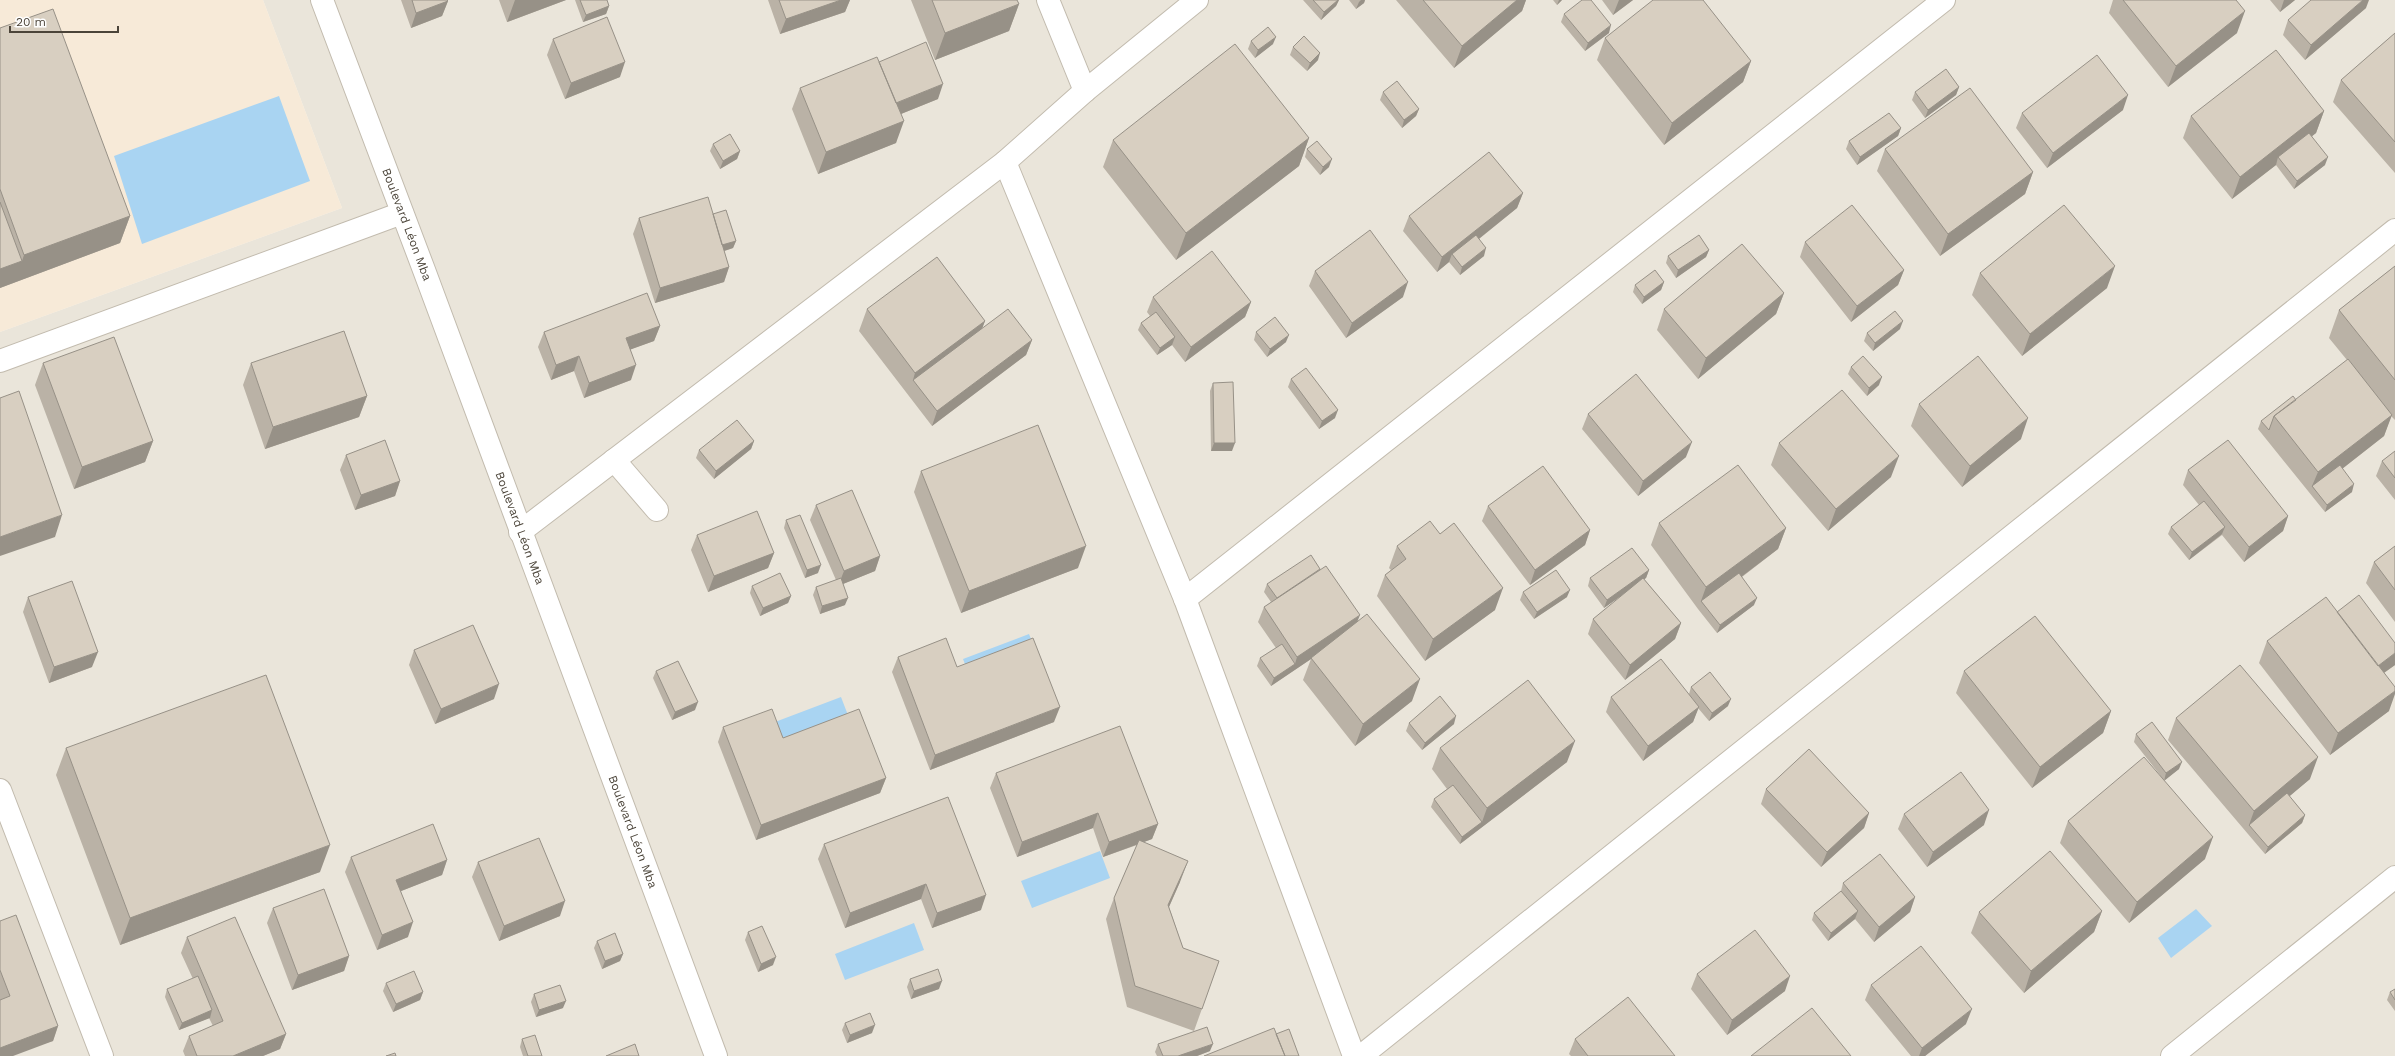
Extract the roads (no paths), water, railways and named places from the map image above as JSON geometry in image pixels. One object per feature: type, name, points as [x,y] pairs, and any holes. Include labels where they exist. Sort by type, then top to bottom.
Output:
[{"type":"street","name":"Boulevard Léon Mba","points":[[322,0],[716,1056]]},
{"type":"street","points":[[1048,0],[1085,91]]},
{"type":"street","points":[[520,532],[1005,162],[1085,91],[1197,0]]},
{"type":"street","points":[[1185,599],[1944,0]]},
{"type":"street","points":[[1005,162],[1185,599],[1354,1056]]},
{"type":"street","points":[[0,361],[402,213]]},
{"type":"street","points":[[1361,1056],[2395,230]]},
{"type":"street","points":[[614,460],[657,510]]},
{"type":"street","points":[[0,790],[102,1056]]},
{"type":"street","points":[[2172,1056],[2395,877]]},
{"type":"water","points":[[279,96],[310,181],[142,244],[114,156]]},
{"type":"water","points":[[1029,634],[1039,659],[973,685],[963,659]]},
{"type":"water","points":[[841,697],[851,723],[785,748],[775,722]]},
{"type":"water","points":[[1100,851],[1110,878],[1032,908],[1021,881]]},
{"type":"water","points":[[2196,909],[2212,926],[2171,958],[2158,938]]},
{"type":"water","points":[[914,923],[924,950],[845,980],[835,954]]}]
